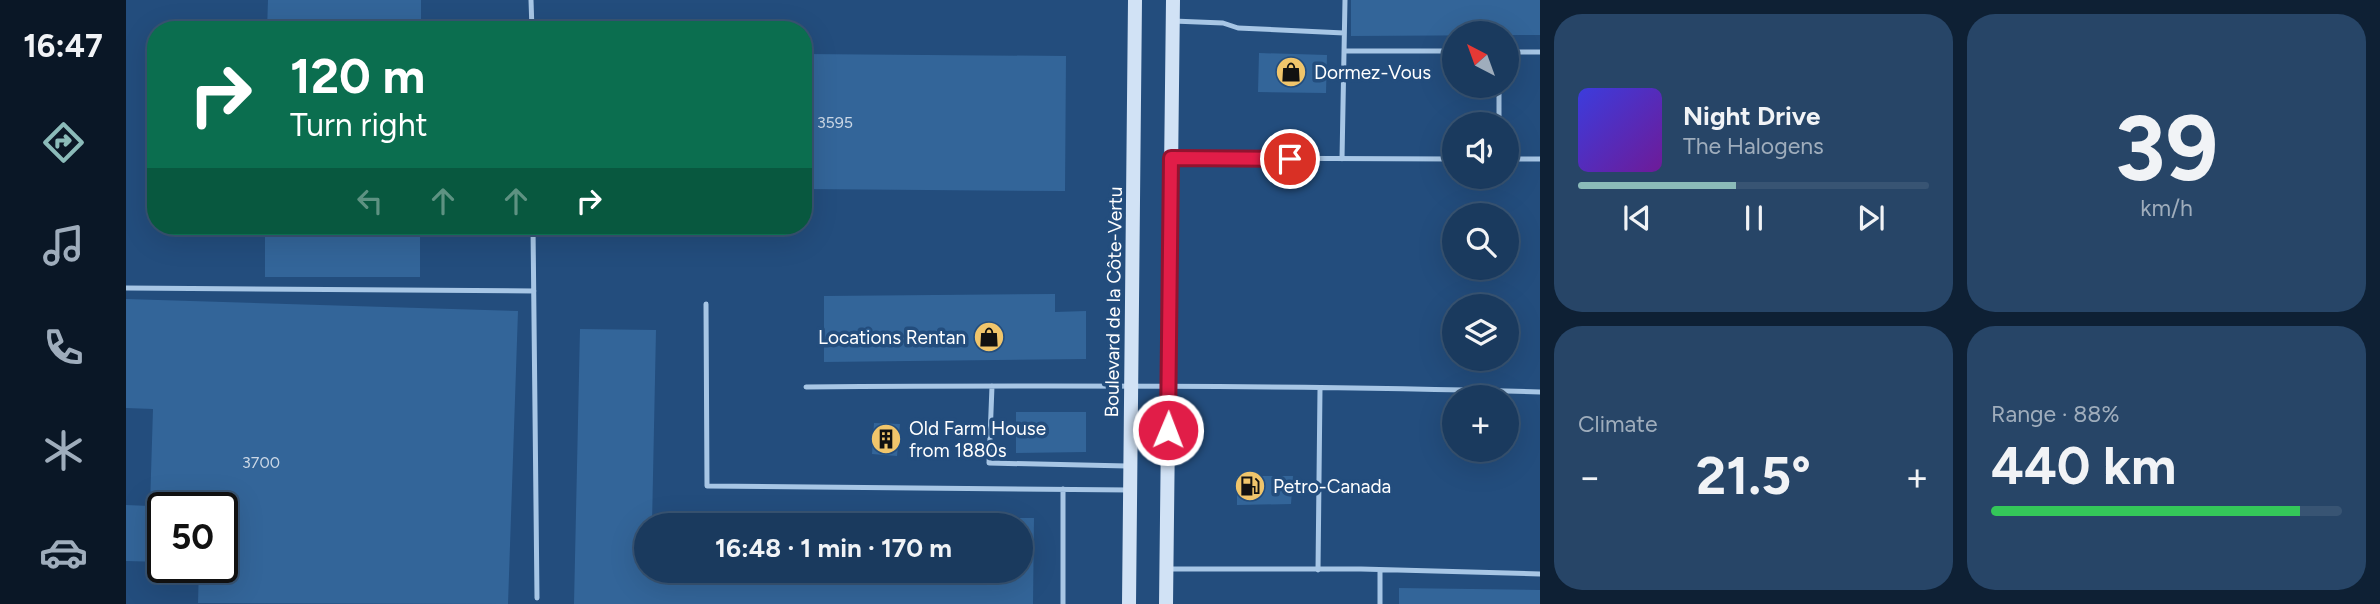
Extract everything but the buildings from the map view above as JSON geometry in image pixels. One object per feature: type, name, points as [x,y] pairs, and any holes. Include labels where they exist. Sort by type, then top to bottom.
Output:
[{"type":"main road","name":"Boulevard de la Côte-Vertu","points":[[1129,604],[1135,0]]},
{"type":"main road","points":[[1166,604],[1174,0]]},
{"type":"lane","points":[[531,0],[532,21]]},
{"type":"lane","points":[[1342,159],[1345,0]]},
{"type":"lane","points":[[1173,21],[1223,23],[1238,28],[1344,33]]},
{"type":"lane","points":[[1344,51],[1442,51]]},
{"type":"lane","points":[[1519,52],[1540,52]]},
{"type":"lane","points":[[1171,158],[1442,159]]},
{"type":"lane","points":[[1519,159],[1540,159]]},
{"type":"lane","points":[[533,235],[537,598]]},
{"type":"lane","points":[[126,288],[534,291]]},
{"type":"lane","points":[[705,304],[708,486],[1130,490]]},
{"type":"lane","points":[[806,387],[1237,384],[1320,389],[1540,391]]},
{"type":"lane","points":[[992,386],[989,463],[1131,465]]},
{"type":"lane","points":[[1318,570],[1320,389]]},
{"type":"lane","points":[[1062,604],[1063,489]]},
{"type":"lane","points":[[1167,569],[1540,574]]},
{"type":"lane","points":[[1380,571],[1381,604]]},
{"type":"place","name":"Dormez-Vous","points":[[1291,72]]},
{"type":"place","name":"Locations Rentan","points":[[989,337]]},
{"type":"place","name":"Old Farm House from 1880s","points":[[886,439]]},
{"type":"place","name":"Petro-Canada","points":[[1250,486]]},
{"type":"route","points":[[1168,430],[1171,158],[1290,159]]}]
